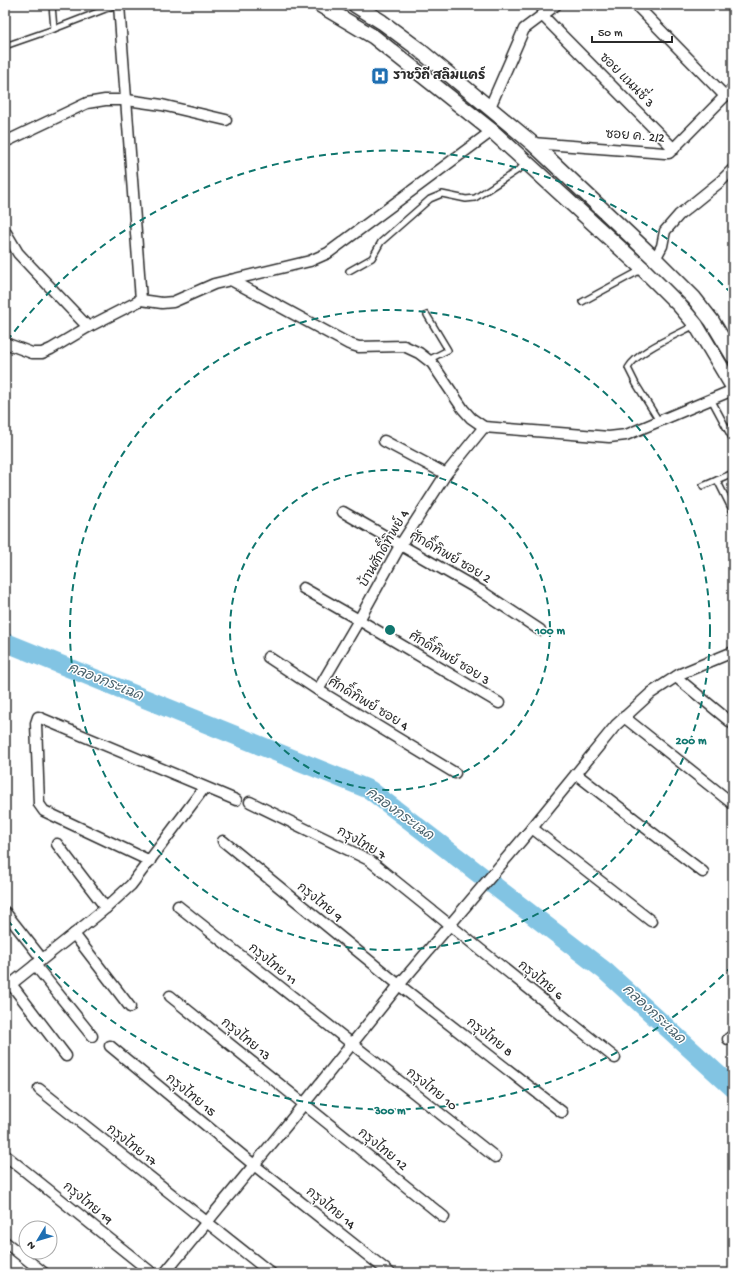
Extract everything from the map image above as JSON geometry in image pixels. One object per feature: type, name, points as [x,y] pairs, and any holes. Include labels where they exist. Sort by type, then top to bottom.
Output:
[{"type":"street","points":[[118,5],[127,100],[141,300]]},
{"type":"street","points":[[320,5],[374,36],[492,131],[643,269],[679,305],[696,325],[733,387]]},
{"type":"street","points":[[354,5],[382,22],[490,107],[532,143],[655,259],[694,298],[712,321],[733,356]]},
{"type":"street","points":[[490,107],[524,29],[556,5]]},
{"type":"street","points":[[636,5],[725,96]]},
{"type":"street","name":"ซอย แนนซี่ 3","points":[[542,15],[674,148]]},
{"type":"street","name":"ซอย ค. 2/2","points":[[532,143],[665,154],[669,153],[733,88]]},
{"type":"street","points":[[5,142],[87,103],[105,100],[127,100],[162,105],[226,120]]},
{"type":"street","points":[[5,344],[32,353],[42,353],[88,327],[141,300],[162,303],[173,302],[214,284],[310,261],[328,253],[492,131]]},
{"type":"street","points":[[655,259],[662,246],[665,231],[679,215],[721,181],[733,169]]},
{"type":"street","points":[[554,188],[566,175]]},
{"type":"street","points":[[5,231],[18,253],[88,327]]},
{"type":"street","points":[[231,280],[349,344],[359,347],[404,346],[419,353],[432,363],[463,409],[471,418],[484,427],[609,437],[626,435],[733,390]]},
{"type":"street","name":"บ้านศักดิ์ทิพย์ 4","points":[[318,690],[401,544],[446,474],[484,427]]},
{"type":"street","points":[[384,441],[446,474]]},
{"type":"street","name":"ศักดิ์ทิพย์ ซอย 2","points":[[343,512],[481,591],[540,630]]},
{"type":"street","name":"ศักดิ์ทิพย์ ซอย 3","points":[[303,588],[499,703]]},
{"type":"street","points":[[165,1273],[304,1104],[399,984],[512,852],[624,717],[652,693],[676,677],[733,652]]},
{"type":"street","name":"ศักดิ์ทิพย์ ซอย 4","points":[[268,657],[318,690],[455,773]]},
{"type":"street","points":[[676,677],[733,724]]},
{"type":"street","points":[[150,860],[44,811],[39,804],[36,723],[38,717],[204,788],[236,800]]},
{"type":"street","points":[[624,717],[733,804]]},
{"type":"street","points":[[576,774],[704,872]]},
{"type":"street","points":[[66,1056],[8,986],[106,908],[131,886],[204,788]]},
{"type":"street","name":"กรุงไทย 7","points":[[250,802],[369,860],[449,925]]},
{"type":"street","points":[[532,828],[651,921]]},
{"type":"street","name":"กรุงไทย 9","points":[[223,841],[399,984]]},
{"type":"street","points":[[57,844],[106,908]]},
{"type":"street","name":"กรุงไทย 11","points":[[178,906],[351,1044]]},
{"type":"street","points":[[5,912],[92,1036]]},
{"type":"street","name":"กรุงไทย 6","points":[[449,925],[615,1058]]},
{"type":"street","points":[[74,934],[130,1007]]},
{"type":"street","name":"กรุงไทย 8","points":[[399,984],[562,1112]]},
{"type":"street","name":"กรุงไทย 13","points":[[170,996],[304,1104]]},
{"type":"street","name":"กรุงไทย 10","points":[[351,1044],[495,1157]]},
{"type":"street","name":"กรุงไทย 15","points":[[110,1046],[254,1165]]},
{"type":"street","name":"กรุงไทย 17","points":[[39,1089],[271,1273]]},
{"type":"street","name":"กรุงไทย 12","points":[[304,1104],[444,1217]]},
{"type":"street","name":"กรุงไทย 19","points":[[5,1155],[152,1273]]},
{"type":"street","name":"กรุงไทย 14","points":[[254,1165],[390,1273]]},
{"type":"street","points":[[5,1242],[44,1273]]},
{"type":"lane","points":[[52,5],[54,29]]},
{"type":"lane","points":[[5,46],[118,5]]},
{"type":"lane","points":[[349,270],[372,258],[381,242],[430,199],[442,194],[466,199],[475,198],[528,164]]},
{"type":"lane","points":[[582,302],[643,269]]},
{"type":"lane","points":[[427,315],[448,350],[428,360]]},
{"type":"lane","points":[[659,421],[628,368],[632,361],[645,352],[696,325]]},
{"type":"lane","points":[[711,399],[733,440]]},
{"type":"lane","points":[[703,486],[733,473]]},
{"type":"lane","points":[[717,480],[733,512]]},
{"type":"waterway","name":"คลองกระเฉด","points":[[5,642],[370,790],[605,971],[733,1088]]},
{"type":"place","name":"ราชวิถี สลิมแคร์","points":[[380,76]]}]
